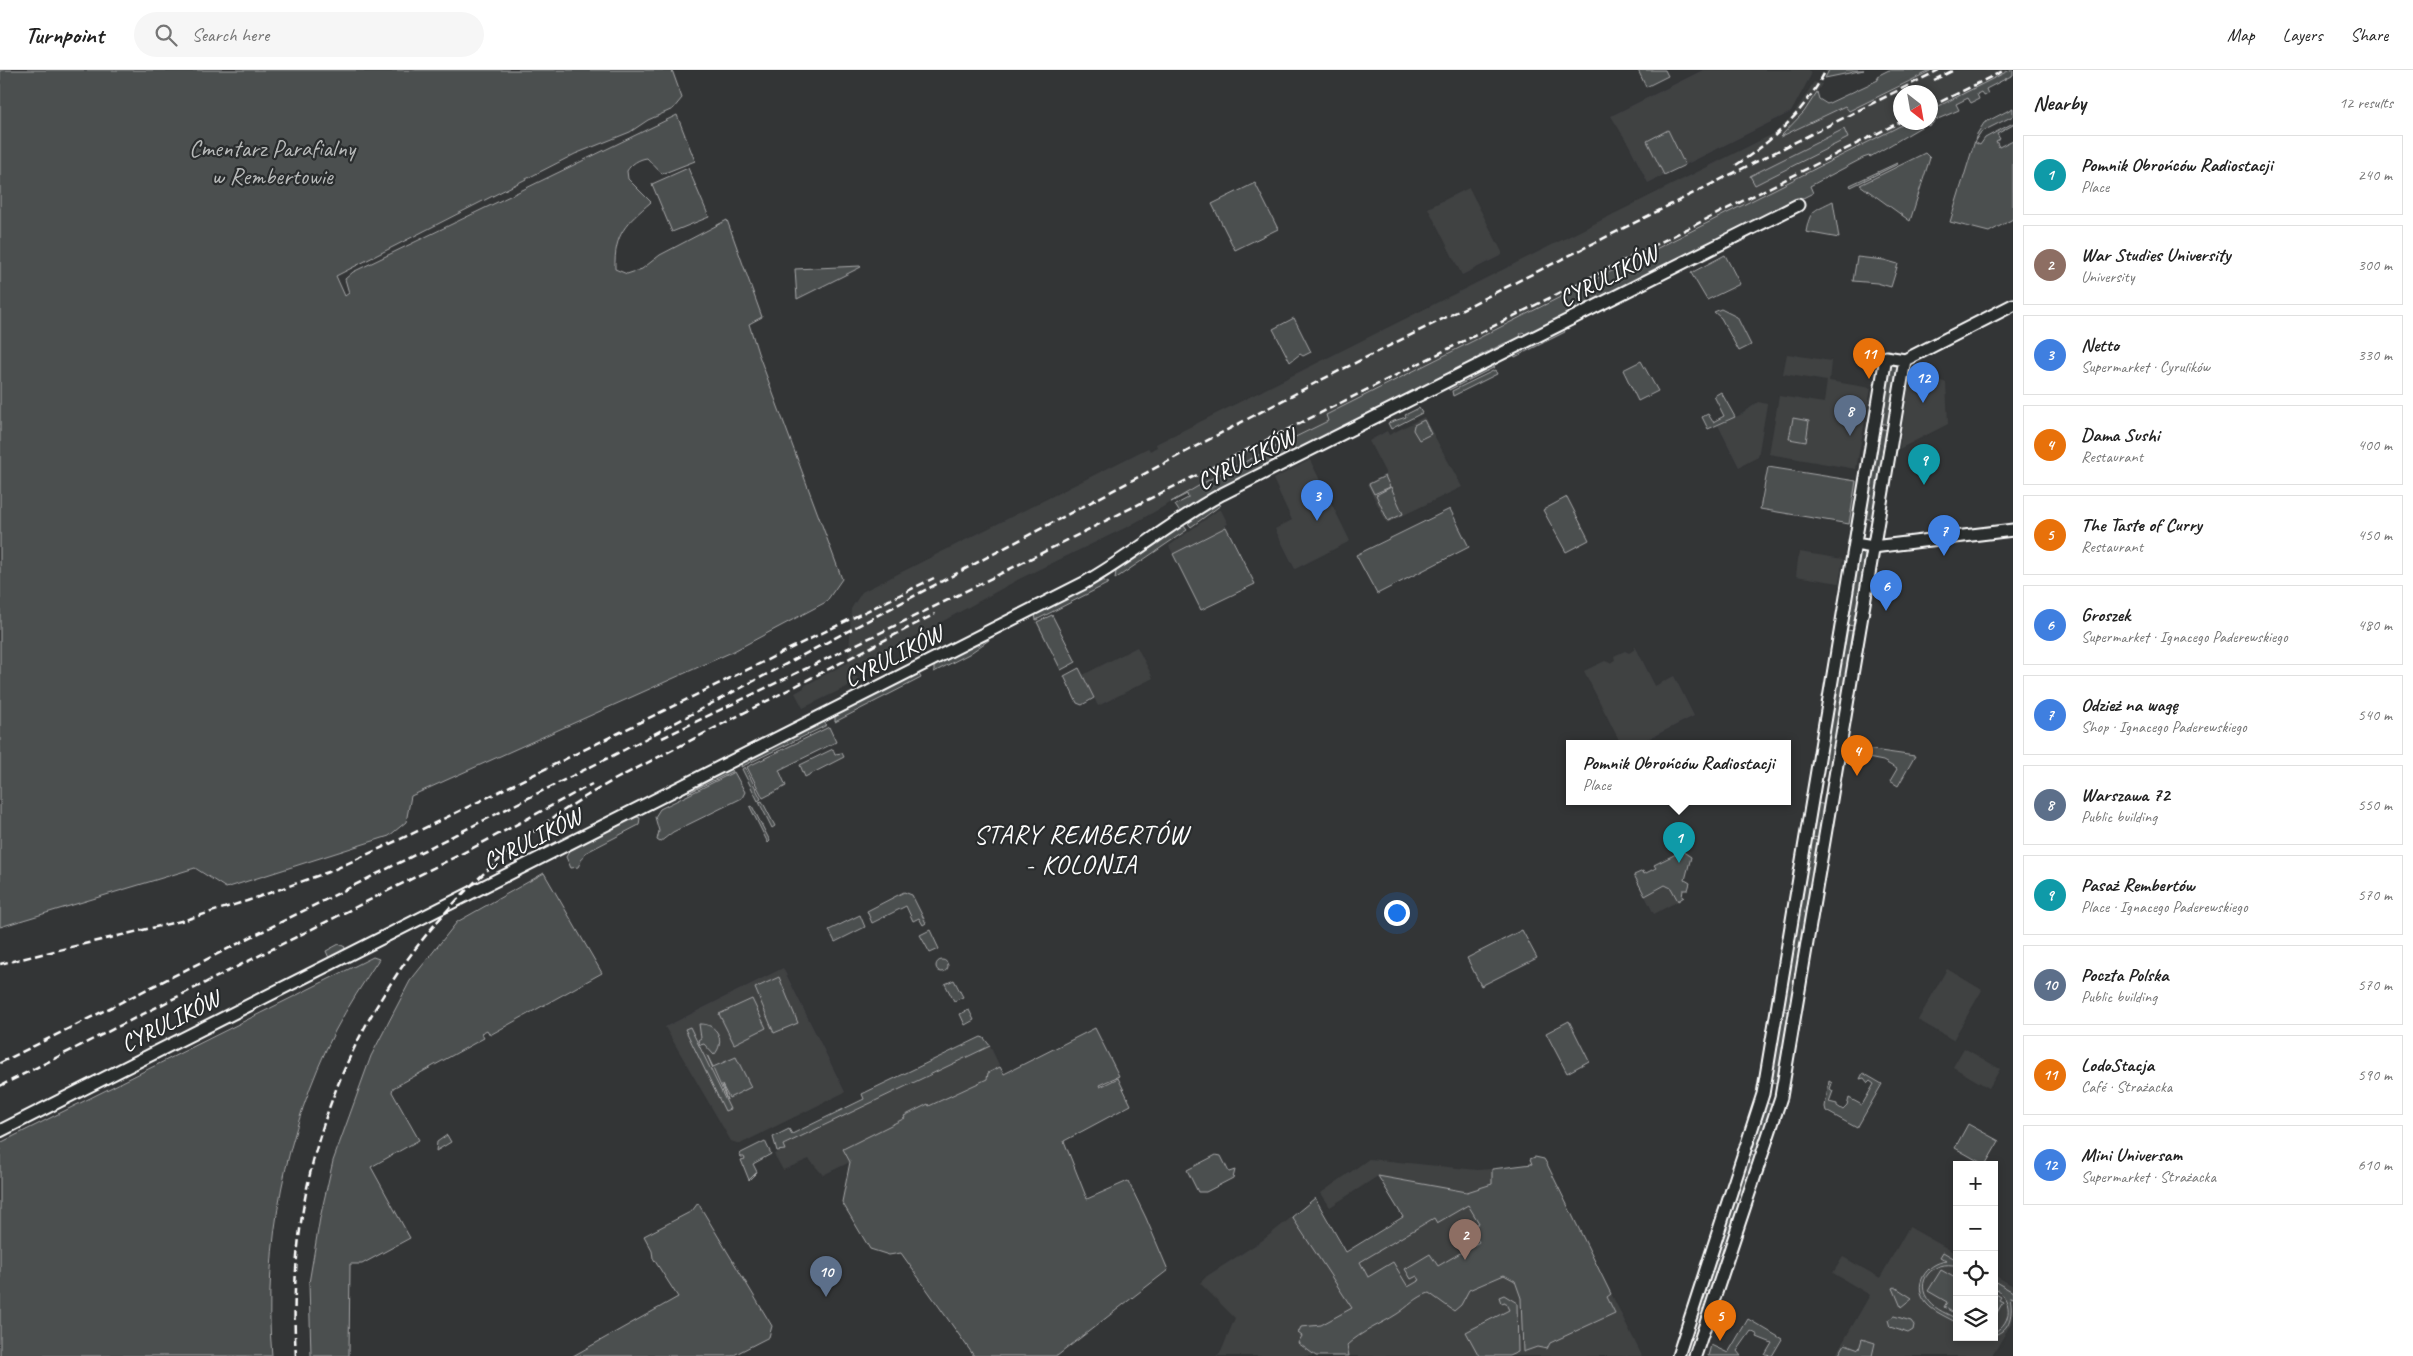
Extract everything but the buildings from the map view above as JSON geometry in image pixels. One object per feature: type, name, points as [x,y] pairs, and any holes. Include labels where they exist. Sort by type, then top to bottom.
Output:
[{"type":"street","name":"CYRULIKÓW","points":[[0,1131],[1084,583],[1117,564],[1202,505],[1222,494],[1798,205]]},
{"type":"street","points":[[1678,1356],[1763,1094],[1886,357],[1904,360],[2013,305]]},
{"type":"street","points":[[1695,1356],[1781,1097],[1904,360]]},
{"type":"street","points":[[1855,544],[1873,547],[2013,530]]},
{"type":"shaded area","points":[[1703,70],[1809,70],[1811,75],[1791,112],[1685,165],[1668,130],[1647,141],[1664,175],[1648,183],[1629,145],[1611,116]]},
{"type":"shaded area","points":[[1905,70],[2013,70],[2013,75],[1938,113],[1938,85],[1893,85],[1893,130],[1907,130],[1874,146],[1860,161],[1188,496],[1186,494],[1129,526],[1021,578],[916,636],[860,661],[851,667],[859,681],[803,708],[795,693],[804,688],[804,686],[849,662],[851,609],[862,592],[1148,448],[1150,451],[1157,447],[1156,444],[1775,133],[1794,114],[1814,82],[1822,84],[1804,112],[1780,138],[1858,99]]},
{"type":"shaded area","points":[[1469,188],[1502,255],[1462,275],[1428,208]]},
{"type":"shaded area","points":[[1787,354],[1831,361],[1829,381],[1871,388],[1856,469],[1769,454],[1779,396],[1824,403],[1827,381],[1783,374]]},
{"type":"shaded area","points":[[1910,373],[1922,373],[1946,383],[1948,424],[1899,449]]},
{"type":"shaded area","points":[[1758,402],[1767,404],[1758,457],[1739,467],[1718,425],[1742,414]]},
{"type":"shaded area","points":[[1424,417],[1462,487],[1387,523],[1367,484],[1386,474],[1369,441],[1387,431],[1389,435]]},
{"type":"shaded area","points":[[1310,460],[1350,541],[1295,569],[1275,529],[1292,520],[1273,479]]},
{"type":"shaded area","points":[[1218,510],[1221,510],[1228,524],[1225,525],[1226,527],[1173,554],[1169,546]]},
{"type":"shaded area","points":[[1799,552],[1843,559],[1839,583],[1796,576]]},
{"type":"shaded area","points":[[1635,646],[1655,686],[1674,676],[1694,716],[1646,740],[1619,740],[1584,671],[1605,661],[1610,663],[1615,660],[1614,656],[1625,651],[1629,653],[1634,650]]},
{"type":"shaded area","points":[[1137,647],[1153,678],[1098,706],[1083,675]]},
{"type":"shaded area","points":[[1665,885],[1671,888],[1678,901],[1654,914],[1645,896]]},
{"type":"shaded area","points":[[783,968],[845,1092],[740,1144],[731,1141],[665,1027]]},
{"type":"shaded area","points":[[1947,969],[1982,990],[1953,1040],[1918,1020]]},
{"type":"shaded area","points":[[990,1046],[1000,1067],[988,1073],[987,1079],[929,1106],[928,1104],[904,1116],[905,1118],[843,1149],[850,1162],[823,1175],[809,1159],[783,1170],[774,1154],[784,1150],[782,1145]]},
{"type":"shaded area","points":[[1964,1048],[2000,1069],[1989,1088],[1953,1067]]},
{"type":"shaded area","points":[[1369,1159],[1477,1170],[1492,1169],[1492,1184],[1547,1164],[1642,1356],[1216,1356],[1221,1352],[1235,1318],[1200,1283],[1207,1276],[1263,1240],[1292,1217],[1326,1268],[1346,1252],[1403,1218],[1378,1176],[1330,1207],[1321,1193]]},
{"type":"shaded area","points":[[1909,1227],[1953,1252],[1953,1341],[1998,1341],[1998,1277],[2013,1286],[2013,1320],[1992,1356],[1835,1356],[1870,1295],[1833,1273],[1843,1257],[1880,1278]]},
{"type":"green space","name":"Cmentarz Parafialny w Rembertowie","points":[[0,70],[672,70],[682,98],[673,109],[648,120],[630,132],[575,154],[336,276],[345,296],[349,293],[345,279],[353,272],[677,115],[695,161],[662,174],[647,158],[641,159],[629,168],[627,171],[628,179],[651,202],[623,230],[617,246],[615,269],[627,274],[642,269],[660,255],[727,220],[762,317],[749,324],[758,353],[842,579],[826,602],[732,652],[411,796],[406,822],[389,836],[226,888],[195,868],[0,927]]},
{"type":"green space","points":[[1638,70],[1665,70],[1668,76],[1646,87]]},
{"type":"green space","points":[[1829,70],[1864,70],[1825,78]]},
{"type":"green space","points":[[1889,70],[1932,70],[1902,85],[1893,85],[1893,89],[1849,111],[1845,106],[1780,137],[1804,112],[1817,92],[1819,99],[1827,104],[1878,80],[1877,76]]},
{"type":"green space","points":[[2013,70],[2013,75],[1986,89],[1988,94],[1984,96],[1981,92],[1977,94],[1979,99],[1971,103],[1968,98],[1956,104],[1959,110],[1938,119],[1938,106]]},
{"type":"green space","points":[[2013,108],[2013,116],[1981,132],[1975,141],[1984,123]]},
{"type":"green space","points":[[2013,123],[2013,125],[1997,134],[2000,139],[1996,141],[1999,147],[2013,140],[2013,219],[1989,232],[1950,222],[1974,142],[1980,145],[1985,138]]},
{"type":"green space","points":[[1844,129],[1848,138],[1755,185],[1750,176]]},
{"type":"green space","points":[[1668,130],[1685,165],[1664,175],[1647,141]]},
{"type":"green space","points":[[1893,130],[1916,130],[1870,157],[1863,158],[1810,186],[1813,193],[1527,336],[1523,332],[1520,334],[1522,338],[1509,345],[1507,342],[1479,356],[1480,359],[1181,514],[1175,505],[1188,498],[1187,494],[1171,502],[1214,477],[1328,421],[1326,415]]},
{"type":"green space","points":[[1925,153],[1930,158],[1910,221],[1860,185]]},
{"type":"green space","points":[[1897,163],[1851,187],[1850,185]]},
{"type":"green space","points":[[688,168],[709,217],[672,232],[652,184]]},
{"type":"green space","points":[[1255,183],[1278,229],[1235,250],[1212,204]]},
{"type":"green space","points":[[1833,201],[1839,238],[1806,232],[1811,215]]},
{"type":"green space","points":[[1725,255],[1740,284],[1707,300],[1691,273]]},
{"type":"green space","points":[[1857,257],[1884,260],[1898,264],[1891,287],[1877,283],[1853,281]]},
{"type":"green space","points":[[861,267],[797,299],[795,269]]},
{"type":"green space","points":[[1721,309],[1737,317],[1751,345],[1739,351],[1721,318],[1714,312]]},
{"type":"green space","points":[[1294,318],[1311,352],[1303,356],[1300,354],[1290,362],[1273,329]]},
{"type":"green space","points":[[1563,328],[1565,332],[1515,357],[1513,353]]},
{"type":"green space","points":[[1641,361],[1658,391],[1638,401],[1623,370]]},
{"type":"green space","points":[[1891,363],[1897,364],[1899,367],[1889,425],[1880,423]]},
{"type":"green space","points":[[1491,365],[1495,367],[1449,390],[1448,386]]},
{"type":"green space","points":[[1495,370],[1497,374],[1453,396],[1452,391]]},
{"type":"green space","points":[[1721,392],[1735,417],[1708,429],[1702,417],[1708,414],[1713,422],[1724,416],[1714,396]]},
{"type":"green space","points":[[1419,408],[1422,413],[1391,429],[1388,423],[1406,417],[1405,415]]},
{"type":"green space","points":[[1793,418],[1809,421],[1806,442],[1789,439]]},
{"type":"green space","points":[[1424,420],[1431,434],[1419,440],[1413,430],[1414,425]]},
{"type":"green space","points":[[1879,428],[1888,430],[1873,520],[1864,518]]},
{"type":"green space","points":[[1768,467],[1856,481],[1849,524],[1760,509]]},
{"type":"green space","points":[[1385,476],[1390,487],[1374,494],[1369,484]]},
{"type":"green space","points":[[1391,487],[1403,514],[1388,521],[1376,495]]},
{"type":"green space","points":[[1567,497],[1589,540],[1566,552],[1543,510]]},
{"type":"green space","points":[[1215,504],[1221,505],[1191,527],[1187,522]]},
{"type":"green space","points":[[1450,509],[1469,547],[1377,594],[1356,555]]},
{"type":"green space","points":[[1183,525],[1187,530],[1115,579],[1116,571]]},
{"type":"green space","points":[[1226,527],[1255,584],[1201,610],[1173,554]]},
{"type":"green space","points":[[1863,552],[1866,557],[1866,565],[1855,626],[1846,625],[1859,553]]},
{"type":"green space","points":[[1100,579],[1109,583],[1036,620],[1035,614]]},
{"type":"green space","points":[[1052,615],[1076,662],[1061,670],[1037,622]]},
{"type":"green space","points":[[1846,630],[1855,631],[1832,768],[1823,767]]},
{"type":"green space","points":[[989,640],[969,654],[934,672],[934,665],[973,645]]},
{"type":"green space","points":[[1079,668],[1094,698],[1082,705],[1077,703],[1064,676]]},
{"type":"green space","points":[[918,672],[921,678],[835,722],[835,714]]},
{"type":"green space","points":[[822,721],[827,725],[741,767],[742,761]]},
{"type":"green space","points":[[829,727],[836,742],[779,770],[786,786],[763,798],[747,767]]},
{"type":"green space","points":[[1859,748],[1915,756],[1898,786],[1890,781],[1897,769],[1883,761],[1863,757],[1870,757],[1870,752],[1858,752]]},
{"type":"green space","points":[[833,749],[835,754],[842,753],[844,757],[805,777],[800,765]]},
{"type":"green space","points":[[745,767],[761,799],[758,801],[742,769]]},
{"type":"green space","points":[[729,769],[733,771],[688,793]]},
{"type":"green space","points":[[734,772],[745,792],[742,798],[673,832],[660,842],[657,840],[659,831],[655,817],[660,809]]},
{"type":"green space","points":[[762,801],[775,826],[772,828],[759,802]]},
{"type":"green space","points":[[1817,803],[1826,805],[1820,838],[1811,837]]},
{"type":"green space","points":[[752,806],[770,841],[768,843],[750,807]]},
{"type":"green space","points":[[634,816],[640,818],[639,825],[585,853],[578,867],[571,868],[566,857],[571,848]]},
{"type":"green space","points":[[1810,839],[1820,841],[1792,1009],[1783,1008]]},
{"type":"green space","points":[[1682,851],[1691,857],[1685,880],[1690,883],[1688,890],[1683,890],[1682,897],[1684,897],[1678,901],[1671,888],[1665,885],[1645,896],[1634,875],[1643,871],[1644,874],[1656,868],[1654,865]]},
{"type":"green space","points":[[544,873],[602,973],[490,1035],[487,1030],[481,1033],[484,1038],[393,1088],[392,1092],[419,1140],[371,1167],[410,1238],[362,1264],[350,1264],[349,1356],[311,1356],[309,1283],[320,1218],[333,1161],[371,1056],[410,981],[457,922]]},
{"type":"green space","points":[[904,892],[912,895],[926,923],[923,925],[919,918],[913,921],[906,906],[872,923],[867,911]]},
{"type":"green space","points":[[860,915],[865,927],[835,942],[829,930]]},
{"type":"green space","points":[[930,930],[939,949],[930,953],[920,935]]},
{"type":"green space","points":[[1522,930],[1537,958],[1481,986],[1467,958]]},
{"type":"green space","points":[[339,944],[345,947],[343,954],[332,959],[329,958],[326,951]]},
{"type":"green space","points":[[373,957],[379,959],[335,1031],[318,1069],[303,1108],[291,1148],[281,1189],[271,1273],[272,1356],[0,1356],[0,1143]]},
{"type":"green space","points":[[940,960],[944,960],[948,966],[944,972],[940,972],[936,968],[936,964]]},
{"type":"green space","points":[[779,977],[798,1023],[774,1033],[755,988]]},
{"type":"green space","points":[[954,980],[963,997],[954,1001],[945,984]]},
{"type":"green space","points":[[752,999],[766,1028],[734,1044],[719,1014]]},
{"type":"green space","points":[[969,1010],[974,1020],[965,1025],[960,1014]]},
{"type":"green space","points":[[1782,1010],[1791,1012],[1780,1083],[1770,1082]]},
{"type":"green space","points":[[1569,1021],[1589,1061],[1567,1073],[1546,1033]]},
{"type":"green space","points":[[699,1024],[711,1027],[718,1034],[720,1039],[719,1045],[714,1055],[704,1044],[700,1045],[698,1040],[701,1038]]},
{"type":"green space","points":[[690,1027],[730,1109],[725,1111],[685,1029]]},
{"type":"green space","points":[[1095,1028],[1119,1076],[1099,1085],[1100,1087],[1118,1078],[1131,1105],[1064,1141],[1087,1199],[1128,1181],[1168,1270],[1057,1356],[974,1356],[901,1253],[889,1255],[870,1249],[842,1202],[850,1162],[843,1149],[905,1118],[904,1116],[928,1104],[929,1106],[987,1079],[988,1073],[1000,1067],[1004,1074]]},
{"type":"green space","points":[[981,1037],[990,1046],[783,1145],[785,1150],[777,1151],[773,1137],[789,1129],[792,1134],[864,1099],[862,1094]]},
{"type":"green space","points":[[707,1055],[713,1067],[736,1057],[751,1087],[729,1098],[722,1085],[727,1100]]},
{"type":"green space","points":[[1863,1073],[1882,1084],[1857,1128],[1826,1111],[1825,1107],[1829,1081],[1832,1083],[1830,1089],[1833,1091],[1829,1102],[1837,1104],[1843,1110],[1847,1106],[1849,1098],[1862,1105],[1874,1084],[1870,1081],[1868,1083],[1864,1078],[1860,1079]]},
{"type":"green space","points":[[1766,1103],[1774,1105],[1759,1153],[1750,1150]]},
{"type":"green space","points":[[1968,1124],[1999,1141],[1987,1161],[1978,1161],[1955,1148]]},
{"type":"green space","points":[[447,1135],[451,1142],[436,1151],[437,1142]]},
{"type":"green space","points":[[765,1141],[771,1154],[753,1164],[757,1172],[749,1180],[741,1160],[745,1159],[739,1154]]},
{"type":"green space","points":[[1749,1153],[1757,1156],[1742,1201],[1734,1199]]},
{"type":"green space","points":[[1216,1155],[1221,1156],[1229,1172],[1235,1170],[1233,1178],[1206,1192],[1198,1192],[1187,1170]]},
{"type":"green space","points":[[1535,1157],[1544,1159],[1547,1164],[1611,1294],[1607,1297],[1615,1313],[1550,1343],[1547,1349],[1537,1347],[1523,1352],[1521,1298],[1515,1281],[1504,1275],[1469,1290],[1461,1305],[1454,1311],[1429,1293],[1420,1297],[1397,1314],[1353,1340],[1347,1345],[1349,1356],[1316,1356],[1298,1343],[1302,1336],[1298,1333],[1301,1327],[1321,1325],[1352,1308],[1292,1217],[1315,1198],[1346,1252],[1403,1217],[1378,1176],[1467,1192],[1492,1184],[1492,1169],[1532,1164],[1530,1159]],"holes":[[[1468,1205],[1479,1223],[1471,1228],[1479,1242],[1438,1266],[1430,1254],[1405,1269],[1411,1279],[1417,1276],[1420,1280],[1408,1287],[1393,1262],[1368,1277],[1360,1262],[1434,1218],[1437,1223]]]},
{"type":"green space","points":[[1733,1202],[1741,1204],[1712,1293],[1703,1290]]},
{"type":"green space","points":[[698,1203],[772,1326],[769,1337],[732,1356],[573,1356],[678,1297],[653,1258],[652,1251],[644,1236],[692,1211]]},
{"type":"green space","points":[[1943,1252],[1953,1258],[1953,1266],[1941,1266],[1934,1269],[1928,1274],[1923,1287],[1930,1302],[1939,1310],[1953,1317],[1953,1321],[1930,1307],[1922,1297],[1920,1290],[1923,1276],[1927,1271],[1939,1263],[1947,1261],[1940,1257]]},
{"type":"green space","points":[[1941,1270],[1953,1277],[1953,1313],[1944,1307],[1947,1302],[1928,1291]]},
{"type":"green space","points":[[1998,1283],[2013,1292],[2013,1298],[2010,1297],[2010,1320],[1998,1334],[1998,1329],[2005,1323],[2008,1310],[2005,1298],[1998,1291]]},
{"type":"green space","points":[[1895,1287],[1912,1298],[1901,1307],[1893,1288]]},
{"type":"green space","points":[[1702,1293],[1711,1296],[1690,1356],[1682,1353]]},
{"type":"green space","points":[[1504,1295],[1517,1303],[1518,1352],[1509,1356],[1479,1356],[1466,1332],[1509,1310],[1505,1302],[1501,1303],[1499,1297]]},
{"type":"green space","points":[[1998,1295],[2001,1297],[1999,1300],[2003,1302],[1998,1311]]},
{"type":"green space","points":[[1894,1316],[1911,1321],[1914,1325],[1913,1330],[1908,1333],[1890,1327],[1888,1320]]},
{"type":"green space","points":[[1748,1319],[1782,1339],[1772,1356],[1765,1355],[1772,1343],[1757,1337],[1758,1335],[1751,1331],[1737,1351],[1741,1356],[1708,1356],[1711,1345],[1728,1353]]},
{"type":"green space","points":[[1862,1339],[1875,1343],[1872,1356],[1838,1356],[1845,1344],[1859,1349]]},
{"type":"railway","points":[[1736,165],[1776,135],[1787,124],[1808,99],[1826,70]]},
{"type":"railway","points":[[0,1063],[624,750],[1321,380],[1939,70]]},
{"type":"railway","points":[[1934,80],[1954,70]]},
{"type":"railway","points":[[1938,103],[2005,70]]},
{"type":"railway","points":[[662,738],[942,603],[1893,126]]},
{"type":"railway","points":[[0,964],[185,920],[247,901],[331,871],[431,825],[934,578]]},
{"type":"railway","points":[[296,1356],[296,1266],[309,1179],[333,1097],[369,1019],[416,948],[473,884],[540,827],[616,779],[935,614]]},
{"type":"railway","points":[[0,1086],[469,850],[592,784]]},
{"type":"place","name":"LodoStacja","points":[[1869,379]]},
{"type":"place","name":"Mini Universam","points":[[1923,403]]},
{"type":"place","name":"Warszawa 72","points":[[1850,436]]},
{"type":"place","name":"Pasaż Rembertów","points":[[1924,485]]},
{"type":"place","name":"Netto","points":[[1317,521]]},
{"type":"place","name":"Odzież na wagę","points":[[1944,556]]},
{"type":"place","name":"Groszek","points":[[1886,611]]},
{"type":"place","name":"Dama Sushi","points":[[1857,776]]},
{"type":"place","name":"Pomnik Obrońców Radiostacji","points":[[1679,863]]},
{"type":"place","name":"War Studies University","points":[[1465,1260]]},
{"type":"place","name":"Poczta Polska","points":[[826,1297]]},
{"type":"place","name":"The Taste of Curry","points":[[1720,1341]]},
{"type":"district","name":"STARY REMBERTÓW - KOLONIA","points":[[1081,849]]}]
